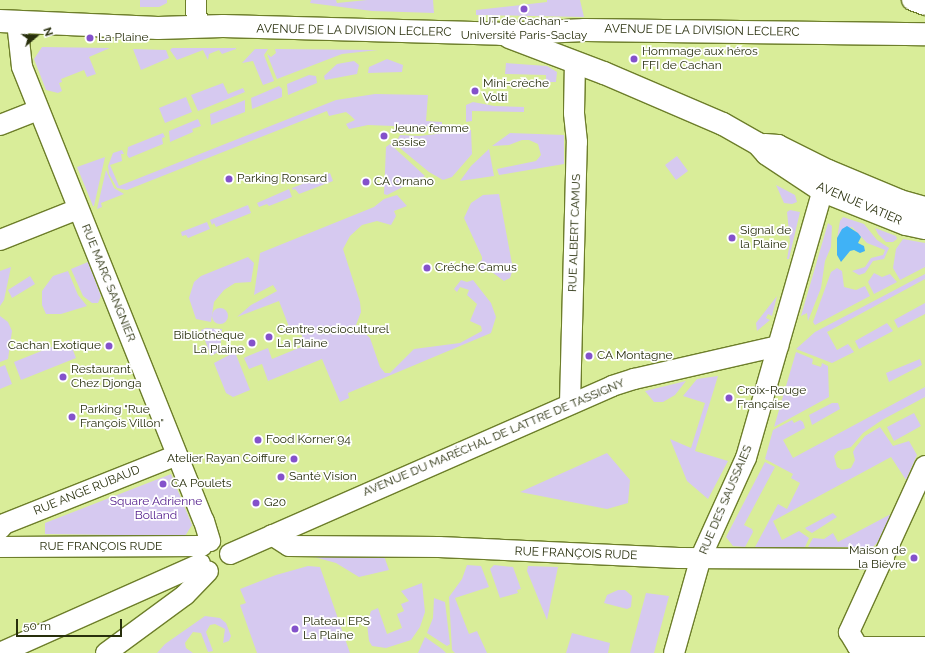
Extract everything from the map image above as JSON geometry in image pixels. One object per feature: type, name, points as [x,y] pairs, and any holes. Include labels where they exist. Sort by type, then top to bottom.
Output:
[{"type":"main road","name":"AVENUE DE LA DIVISION LECLERC","points":[[8,22],[158,28],[196,26],[501,34],[578,30],[925,34]]},
{"type":"main road","name":"AVENUE VATIER","points":[[578,30],[581,53],[599,71]]},
{"type":"main road","name":"AVENUE VATIER","points":[[501,34],[599,71],[723,124],[758,144],[767,154],[826,181],[906,224],[925,228]]},
{"type":"main road","name":"AVENUE VATIER","points":[[826,181],[925,208]]},
{"type":"street","points":[[196,0],[196,26]]},
{"type":"street","points":[[912,0],[925,5]]},
{"type":"street","name":"RUE MARC SANGNIER","points":[[8,22],[22,67],[38,110],[177,455],[205,556]]},
{"type":"street","name":"RUE ALBERT CAMUS","points":[[570,403],[577,142],[574,114],[576,62]]},
{"type":"street","points":[[0,125],[38,110]]},
{"type":"street","points":[[778,346],[826,181]]},
{"type":"street","points":[[0,240],[78,209]]},
{"type":"street","name":"AVENUE DU MARÉCHAL DE LATTRE DE TASSIGNY","points":[[230,554],[570,403],[634,379],[778,346]]},
{"type":"street","name":"RUE DES SAUSSAIES","points":[[674,653],[701,558],[746,458],[778,346]]},
{"type":"street","name":"RUE ANGE RUBAUD","points":[[0,529],[4,524],[177,455]]},
{"type":"street","points":[[925,466],[884,559],[849,632],[858,647],[925,647]]},
{"type":"street","name":"RUE FRANÇOIS RUDE","points":[[272,535],[289,546],[439,547],[701,558],[884,559]]},
{"type":"street","points":[[0,653],[205,556],[220,542],[230,554],[228,564],[222,571],[205,556]]},
{"type":"street","name":"RUE FRANÇOIS RUDE","points":[[0,547],[205,556]]},
{"type":"street","points":[[106,653],[185,595],[205,556]]},
{"type":"green space","points":[[140,0],[167,0],[167,3],[159,7],[140,7]]},
{"type":"green space","points":[[311,0],[336,0],[337,3],[367,0],[433,0],[434,13],[372,11],[310,3]]},
{"type":"green space","points":[[547,0],[580,0],[584,17],[476,15],[476,10],[547,2]]},
{"type":"green space","points":[[42,47],[110,48],[89,57],[96,74],[87,77],[84,70],[61,79],[62,82],[59,83],[62,91],[58,93],[46,90],[34,59]]},
{"type":"green space","points":[[172,48],[236,49],[222,54],[219,50],[209,54],[208,60],[203,50],[177,60],[170,50]]},
{"type":"green space","points":[[133,49],[166,50],[169,58],[141,70]]},
{"type":"green space","points":[[255,49],[268,49],[264,55],[274,81],[263,85],[253,61],[242,63]]},
{"type":"green space","points":[[275,49],[378,50],[342,54],[277,79],[267,54],[271,57],[276,53]]},
{"type":"green space","points":[[387,59],[403,65],[402,72],[368,73],[369,67]]},
{"type":"green space","points":[[354,61],[359,65],[357,74],[325,80],[324,76],[337,64]]},
{"type":"green space","points":[[506,63],[547,66],[557,72],[556,82],[546,82],[546,75],[505,74]]},
{"type":"green space","points":[[309,75],[316,76],[317,83],[288,95],[287,84]]},
{"type":"green space","points":[[223,83],[228,94],[243,88],[245,92],[198,111],[191,95]]},
{"type":"green space","points":[[279,86],[282,89],[282,97],[252,109],[251,98]]},
{"type":"green space","points":[[375,94],[428,95],[426,121],[442,122],[442,125],[419,127],[368,125],[349,129],[346,124],[355,120],[351,116],[346,112],[329,116],[327,111],[127,190],[117,188],[109,174],[108,166],[113,153],[122,150],[124,154],[121,154],[122,161],[110,165],[119,186],[336,100]]},
{"type":"green space","points":[[186,97],[192,112],[165,123],[159,108]]},
{"type":"green space","points":[[245,100],[245,112],[211,125],[210,114]]},
{"type":"green space","points":[[473,102],[494,106],[524,107],[524,112],[472,111],[472,121],[466,122],[466,105]]},
{"type":"green space","points":[[198,119],[201,126],[192,129],[193,132],[170,142],[169,131]]},
{"type":"green space","points":[[471,130],[472,154],[452,177],[443,180],[429,172],[395,144],[400,135],[419,136]]},
{"type":"green space","points":[[163,133],[165,137],[162,138],[163,144],[129,158],[127,155],[128,147]]},
{"type":"green space","points":[[510,133],[564,135],[564,164],[499,175],[497,169],[536,161],[541,155],[538,144],[529,140],[522,140],[509,145],[492,146]]},
{"type":"green space","points":[[390,144],[425,176],[387,195],[384,194],[386,147]]},
{"type":"green space","points":[[489,149],[494,176],[460,181],[471,166]]},
{"type":"green space","points":[[677,156],[688,171],[676,180],[665,165]]},
{"type":"green space","points":[[105,157],[94,206],[93,206],[77,167]]},
{"type":"green space","points":[[106,170],[114,188],[124,194],[101,203],[102,207],[97,209]]},
{"type":"green space","points":[[330,173],[333,181],[299,194],[292,188]]},
{"type":"green space","points":[[776,185],[795,195],[797,202],[792,204],[784,203]]},
{"type":"green space","points":[[289,189],[292,197],[269,206],[267,204],[259,207],[257,203]]},
{"type":"green space","points":[[499,194],[513,269],[510,278],[504,281],[489,270],[482,273],[476,265],[482,260],[482,257],[464,218],[471,203],[483,195]]},
{"type":"green space","points":[[397,195],[407,206],[394,211],[396,216],[391,225],[377,221],[362,225],[350,236],[343,249],[360,302],[361,312],[356,325],[370,338],[380,367],[385,373],[390,373],[414,349],[460,343],[482,331],[481,326],[470,321],[477,304],[467,295],[469,290],[460,287],[457,292],[454,289],[461,280],[467,282],[473,280],[491,303],[496,317],[491,333],[348,393],[349,398],[340,402],[322,359],[268,381],[262,364],[249,369],[244,358],[248,356],[268,348],[272,359],[306,345],[299,329],[291,332],[279,301],[237,317],[251,305],[277,291],[273,285],[254,295],[260,253],[374,207],[384,199]]},
{"type":"green space","points":[[248,205],[251,213],[216,227],[214,223],[212,225],[210,220]]},
{"type":"green space","points":[[790,210],[800,212],[789,259],[787,259],[790,242],[787,212]]},
{"type":"green space","points":[[843,217],[864,224],[877,240],[889,248],[884,259],[873,261],[865,273],[859,275],[852,271],[865,267],[871,258],[883,255],[885,250],[867,243],[852,227],[840,232],[837,238],[840,221]]},
{"type":"green space","points":[[207,222],[210,229],[188,238],[186,235],[182,236],[181,232]]},
{"type":"green space","points":[[828,223],[832,226],[831,247],[825,261],[821,288],[808,321],[807,313],[801,316]]},
{"type":"green space","points":[[875,228],[896,236],[897,239],[893,242],[886,242],[878,234]]},
{"type":"green space","points":[[903,239],[925,243],[925,267],[900,280],[893,268],[896,249]]},
{"type":"green space","points":[[248,257],[254,263],[251,282],[235,283],[224,290],[214,302],[211,322],[196,319],[189,298],[194,282],[201,276]]},
{"type":"green space","points":[[88,262],[101,296],[98,303],[92,303],[83,296],[71,269]]},
{"type":"green space","points":[[11,267],[4,300],[0,306],[0,271]]},
{"type":"green space","points":[[837,268],[842,271],[844,287],[856,290],[865,286],[870,296],[815,325],[813,322],[831,272]]},
{"type":"green space","points":[[68,271],[78,295],[87,306],[61,314],[46,314],[42,305],[42,291],[53,276]]},
{"type":"green space","points":[[874,273],[882,277],[890,274],[897,282],[874,294],[868,282]]},
{"type":"green space","points":[[925,274],[925,279],[827,332],[837,350],[848,344],[854,352],[832,363],[796,349],[815,332]]},
{"type":"green space","points":[[30,276],[35,284],[12,298],[8,290]]},
{"type":"green space","points":[[777,296],[772,316],[768,314],[766,318],[770,320],[757,331],[756,323]]},
{"type":"green space","points":[[925,303],[925,314],[898,328],[894,320]]},
{"type":"green space","points":[[220,308],[227,313],[228,316],[223,323],[220,324],[213,319],[212,316],[217,309]]},
{"type":"green space","points":[[0,316],[8,322],[12,331],[8,359],[0,362]]},
{"type":"green space","points":[[887,323],[893,331],[859,349],[855,341]]},
{"type":"green space","points":[[206,328],[222,329],[220,351],[211,356],[201,330]]},
{"type":"green space","points":[[69,340],[76,358],[21,380],[14,362]]},
{"type":"green space","points":[[235,352],[250,390],[233,397],[226,393],[214,363]]},
{"type":"green space","points":[[796,352],[813,359],[812,364],[821,367],[822,363],[828,366],[829,397],[774,427]]},
{"type":"green space","points":[[920,359],[922,365],[889,382],[886,373]]},
{"type":"green space","points":[[5,365],[12,384],[0,389],[0,367]]},
{"type":"green space","points":[[718,376],[695,451],[728,461],[708,499],[687,481],[670,439],[691,448],[705,403],[683,396],[697,379]]},
{"type":"green space","points":[[686,381],[675,395],[663,402],[654,402],[645,391]]},
{"type":"green space","points":[[925,387],[925,397],[882,420],[863,433],[851,447],[838,451],[834,456],[837,467],[842,470],[851,468],[855,460],[853,452],[855,448],[865,436],[880,427],[893,446],[909,441],[917,455],[906,480],[891,457],[773,521],[782,540],[799,531],[809,538],[805,547],[755,547],[778,504],[787,509],[800,483],[791,478],[793,474],[765,459],[773,430],[792,420],[794,423],[800,420],[803,422],[805,428],[783,440],[793,458]]},
{"type":"green space","points":[[832,403],[838,403],[840,409],[812,425],[809,415]]},
{"type":"green space","points":[[914,413],[921,426],[894,441],[887,427]]},
{"type":"green space","points":[[607,453],[630,480],[628,503],[607,509],[520,492]]},
{"type":"green space","points":[[765,462],[775,467],[744,525],[752,529],[753,532],[745,547],[733,546],[726,537]]},
{"type":"green space","name":"Square Adrienne Bolland","points":[[171,474],[192,525],[185,536],[45,534],[45,523]]},
{"type":"green space","points":[[833,513],[837,517],[812,533],[805,528]]},
{"type":"green space","points":[[891,514],[877,543],[873,547],[808,547],[813,538],[824,539],[833,533],[838,542]]},
{"type":"green space","points":[[307,555],[384,556],[389,570],[359,577],[336,563]]},
{"type":"green space","points":[[467,565],[481,566],[489,587],[455,598],[469,634],[477,631],[487,653],[455,653],[452,650],[449,597],[462,579]]},
{"type":"green space","points":[[494,565],[513,567],[521,589],[517,590],[518,593],[500,598],[490,569]]},
{"type":"green space","name":"Plateau EPS La Plaine","points":[[308,566],[320,567],[350,653],[257,653],[240,605],[246,603],[240,589],[276,575]]},
{"type":"green space","points":[[528,566],[558,567],[547,620],[527,571]]},
{"type":"green space","points":[[422,583],[425,612],[420,627],[411,640],[386,648],[372,646],[369,641],[367,624],[371,611],[378,608],[387,634],[402,628],[397,614],[404,611],[401,604],[409,601],[401,591]]},
{"type":"green space","points":[[618,590],[625,590],[632,596],[631,607],[627,609],[604,603],[607,595]]},
{"type":"green space","points":[[646,593],[669,596],[654,653],[630,653]]},
{"type":"green space","points":[[434,598],[445,602],[450,644],[447,646],[427,633],[433,618]]},
{"type":"green space","points":[[205,616],[220,618],[226,623],[231,636],[229,641],[223,643],[225,629],[215,624],[210,625],[206,632],[213,651],[208,652],[201,633],[193,632],[185,643],[186,648],[193,653],[157,653],[165,644]]},
{"type":"green space","points":[[572,633],[610,643],[608,653],[566,653]]},
{"type":"green space","points":[[425,637],[442,649],[446,653],[418,653]]},
{"type":"water","points":[[847,226],[858,233],[861,237],[858,243],[864,246],[865,251],[860,253],[854,250],[850,251],[841,262],[837,255],[837,238],[842,229]]},
{"type":"place","name":"IUT de Cachan - Université Paris-Saclay","points":[[524,9]]},
{"type":"place","name":"La Plaine","points":[[90,38]]},
{"type":"place","name":"Hommage aux héros FFI de Cachan","points":[[634,59]]},
{"type":"place","name":"Mini-crèche Volti","points":[[475,91]]},
{"type":"place","name":"Jeune femme assise","points":[[384,136]]},
{"type":"place","name":"Parking Ronsard","points":[[229,179]]},
{"type":"place","name":"CA Ornano","points":[[366,182]]},
{"type":"place","name":"Signal de la Plaine","points":[[732,238]]},
{"type":"place","name":"Créche Camus","points":[[427,268]]},
{"type":"place","name":"Centre socioculturel La Plaine","points":[[269,337]]},
{"type":"place","name":"Bibliothèque La Plaine","points":[[252,343]]},
{"type":"place","name":"Cachan Exotique","points":[[109,346]]},
{"type":"place","name":"CA Montagne","points":[[589,356]]},
{"type":"place","name":"Restaurant Chez Djonga","points":[[63,377]]},
{"type":"place","name":"Croix-Rouge Française","points":[[729,398]]},
{"type":"place","name":"Parking \"Rue François Villon\"","points":[[72,417]]},
{"type":"place","name":"Food Korner 94","points":[[258,440]]},
{"type":"place","name":"Atelier Rayan Coiffure","points":[[294,459]]},
{"type":"place","name":"Santé Vision","points":[[281,477]]},
{"type":"place","name":"CA Poulets","points":[[163,484]]},
{"type":"place","name":"G20","points":[[256,503]]},
{"type":"place","name":"Maison de la Bièvre","points":[[914,558]]},
{"type":"place","name":"Plateau EPS La Plaine","points":[[295,629]]}]
